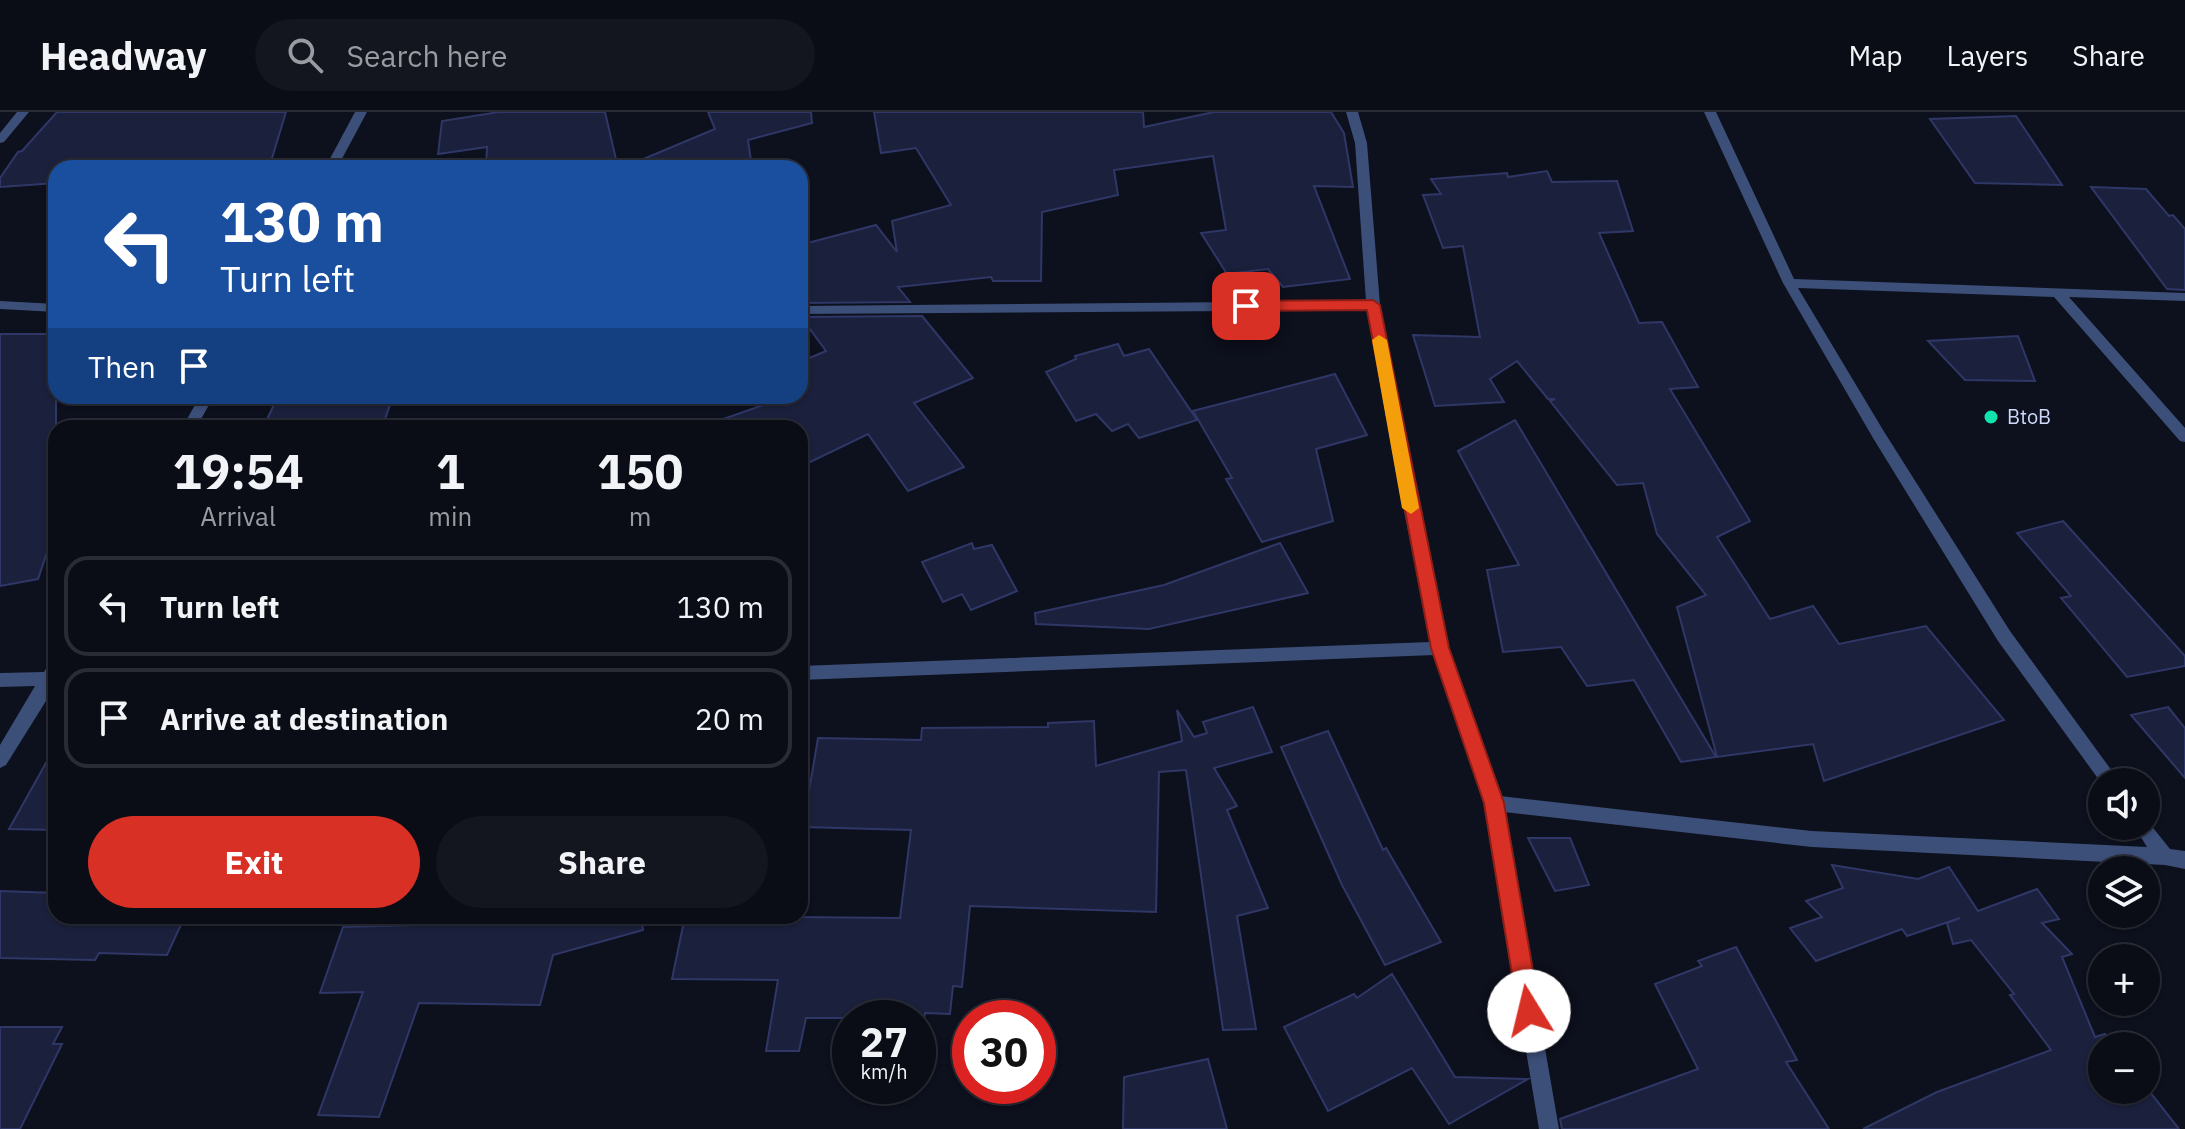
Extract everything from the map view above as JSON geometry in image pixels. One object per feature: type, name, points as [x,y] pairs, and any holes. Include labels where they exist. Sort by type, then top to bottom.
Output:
[{"type":"street","points":[[0,140],[23,112]]},
{"type":"street","points":[[335,160],[361,112]]},
{"type":"street","points":[[1352,112],[1361,143],[1373,305],[1440,648],[1494,803],[1549,1129]]},
{"type":"street","points":[[1710,112],[1789,283],[2004,636],[2101,768]]},
{"type":"street","points":[[1789,283],[2185,297]]},
{"type":"street","points":[[2057,292],[2185,437]]},
{"type":"street","points":[[0,305],[48,308]]},
{"type":"street","points":[[808,310],[1373,305]]},
{"type":"street","points":[[808,673],[1440,648]]},
{"type":"street","points":[[0,680],[48,676]]},
{"type":"street","points":[[0,760],[48,684]]},
{"type":"street","points":[[1494,803],[1812,839],[2165,856],[2185,860]]},
{"type":"street","points":[[2153,840],[2165,856]]},
{"type":"building","points":[[57,112],[286,112],[271,160],[48,160],[48,184],[0,187],[0,178],[18,152]]},
{"type":"building","points":[[499,112],[605,112],[616,160],[486,160],[487,147],[438,154],[442,121]]},
{"type":"building","points":[[708,112],[811,112],[812,123],[748,140],[751,160],[641,160],[715,129]]},
{"type":"building","points":[[874,112],[1143,112],[1144,127],[1214,112],[1331,112],[1344,133],[1353,187],[1314,186],[1350,279],[1283,287],[1268,269],[1227,274],[1201,233],[1226,230],[1213,156],[1114,170],[1118,195],[1042,212],[1041,281],[993,281],[991,277],[898,287],[910,302],[808,303],[808,243],[876,225],[897,252],[892,221],[951,205],[916,148],[881,153]]},
{"type":"building","points":[[2016,116],[2062,185],[1975,183],[1930,119]]},
{"type":"building","points":[[1547,171],[1552,182],[1617,181],[1633,231],[1599,233],[1639,323],[1662,322],[1698,387],[1670,389],[1750,521],[1717,537],[1770,619],[1813,606],[1839,644],[1926,626],[2004,720],[1824,781],[1813,744],[1717,757],[1677,607],[1706,595],[1657,534],[1643,483],[1617,485],[1550,401],[1555,399],[1548,399],[1517,361],[1490,379],[1504,402],[1435,406],[1413,335],[1480,337],[1463,246],[1443,248],[1423,195],[1441,194],[1431,179],[1507,173],[1508,177]]},
{"type":"building","points":[[2091,187],[2146,189],[2169,216],[2173,215],[2185,229],[2185,290],[2167,289]]},
{"type":"building","points":[[922,316],[973,378],[914,403],[964,467],[908,491],[868,434],[808,463],[808,420],[721,420],[766,404],[808,404],[808,359],[826,351],[808,327],[808,317]]},
{"type":"building","points":[[0,334],[48,334],[48,404],[56,404],[56,420],[48,420],[48,550],[38,579],[0,586]]},
{"type":"building","points":[[2018,336],[2035,381],[1965,380],[1928,341]]},
{"type":"building","points":[[1118,344],[1124,356],[1149,349],[1197,420],[1139,438],[1128,424],[1112,431],[1096,414],[1076,421],[1046,372],[1076,359],[1075,356]]},
{"type":"building","points":[[1335,374],[1367,435],[1316,449],[1333,521],[1262,542],[1226,479],[1232,478],[1193,411]]},
{"type":"building","points":[[274,404],[390,404],[385,420],[267,420]]},
{"type":"building","points":[[1515,420],[1716,757],[1681,762],[1634,680],[1587,686],[1561,647],[1503,652],[1487,570],[1519,565],[1458,451]]},
{"type":"building","points":[[2063,521],[2185,656],[2185,666],[2127,677],[2061,598],[2071,596],[2017,533]]},
{"type":"building","points":[[972,543],[974,549],[992,545],[1017,591],[971,610],[962,594],[943,602],[922,562]]},
{"type":"building","points":[[1280,543],[1308,593],[1149,629],[1036,624],[1035,613],[1164,585]]},
{"type":"building","points":[[1253,707],[1272,752],[1214,768],[1237,806],[1227,810],[1268,908],[1237,916],[1256,1029],[1223,1030],[1186,770],[1159,772],[1156,912],[970,906],[962,987],[953,986],[950,1014],[936,1013],[936,1000],[832,1000],[832,1018],[806,1018],[799,1051],[766,1051],[778,980],[672,979],[683,924],[808,924],[808,917],[900,918],[911,830],[808,827],[808,797],[818,738],[921,740],[922,728],[1048,727],[1048,723],[1094,721],[1096,766],[1182,741],[1177,710],[1194,737],[1207,733],[1203,722]]},
{"type":"building","points":[[2168,707],[2185,728],[2185,778],[2131,715]]},
{"type":"building","points":[[1328,731],[1383,850],[1386,848],[1441,942],[1385,965],[1342,885],[1281,747]]},
{"type":"building","points":[[48,759],[48,830],[9,829]]},
{"type":"building","points":[[1528,838],[1570,838],[1589,885],[1555,891]]},
{"type":"building","points":[[1832,865],[1918,879],[1949,867],[1978,911],[2037,889],[2059,919],[2042,923],[2072,954],[2062,957],[2093,1032],[2088,1032],[2088,1104],[2159,1104],[2179,1129],[1863,1129],[1937,1092],[2051,1050],[2010,995],[2014,994],[1971,940],[1953,944],[1947,923],[1960,918],[1907,936],[1902,929],[1816,961],[1790,928],[1822,917],[1806,901],[1843,888]]},
{"type":"building","points":[[0,891],[48,893],[48,924],[181,924],[167,955],[99,953],[95,960],[0,958]]},
{"type":"building","points":[[642,924],[643,930],[553,955],[540,1005],[419,1003],[379,1117],[318,1115],[363,992],[320,993],[343,927]]},
{"type":"building","points":[[1736,947],[1797,1060],[1786,1062],[1829,1129],[1562,1129],[1560,1119],[1698,1069],[1655,984],[1702,966],[1698,961]]},
{"type":"building","points":[[1392,974],[1455,1077],[1528,1079],[1449,1124],[1412,1068],[1328,1111],[1284,1027],[1354,994],[1357,998]]},
{"type":"building","points":[[0,1027],[62,1027],[53,1044],[62,1044],[20,1129],[0,1129]]},
{"type":"building","points":[[1208,1059],[1227,1129],[1123,1129],[1124,1077]]},
{"type":"slow traffic","points":[[1379,340],[1411,508]]},
{"type":"place","name":"BtoB","points":[[1991,417]]},
{"type":"route","points":[[1246,306],[1373,305],[1402,467],[1440,648],[1494,803],[1529,1011]]}]
